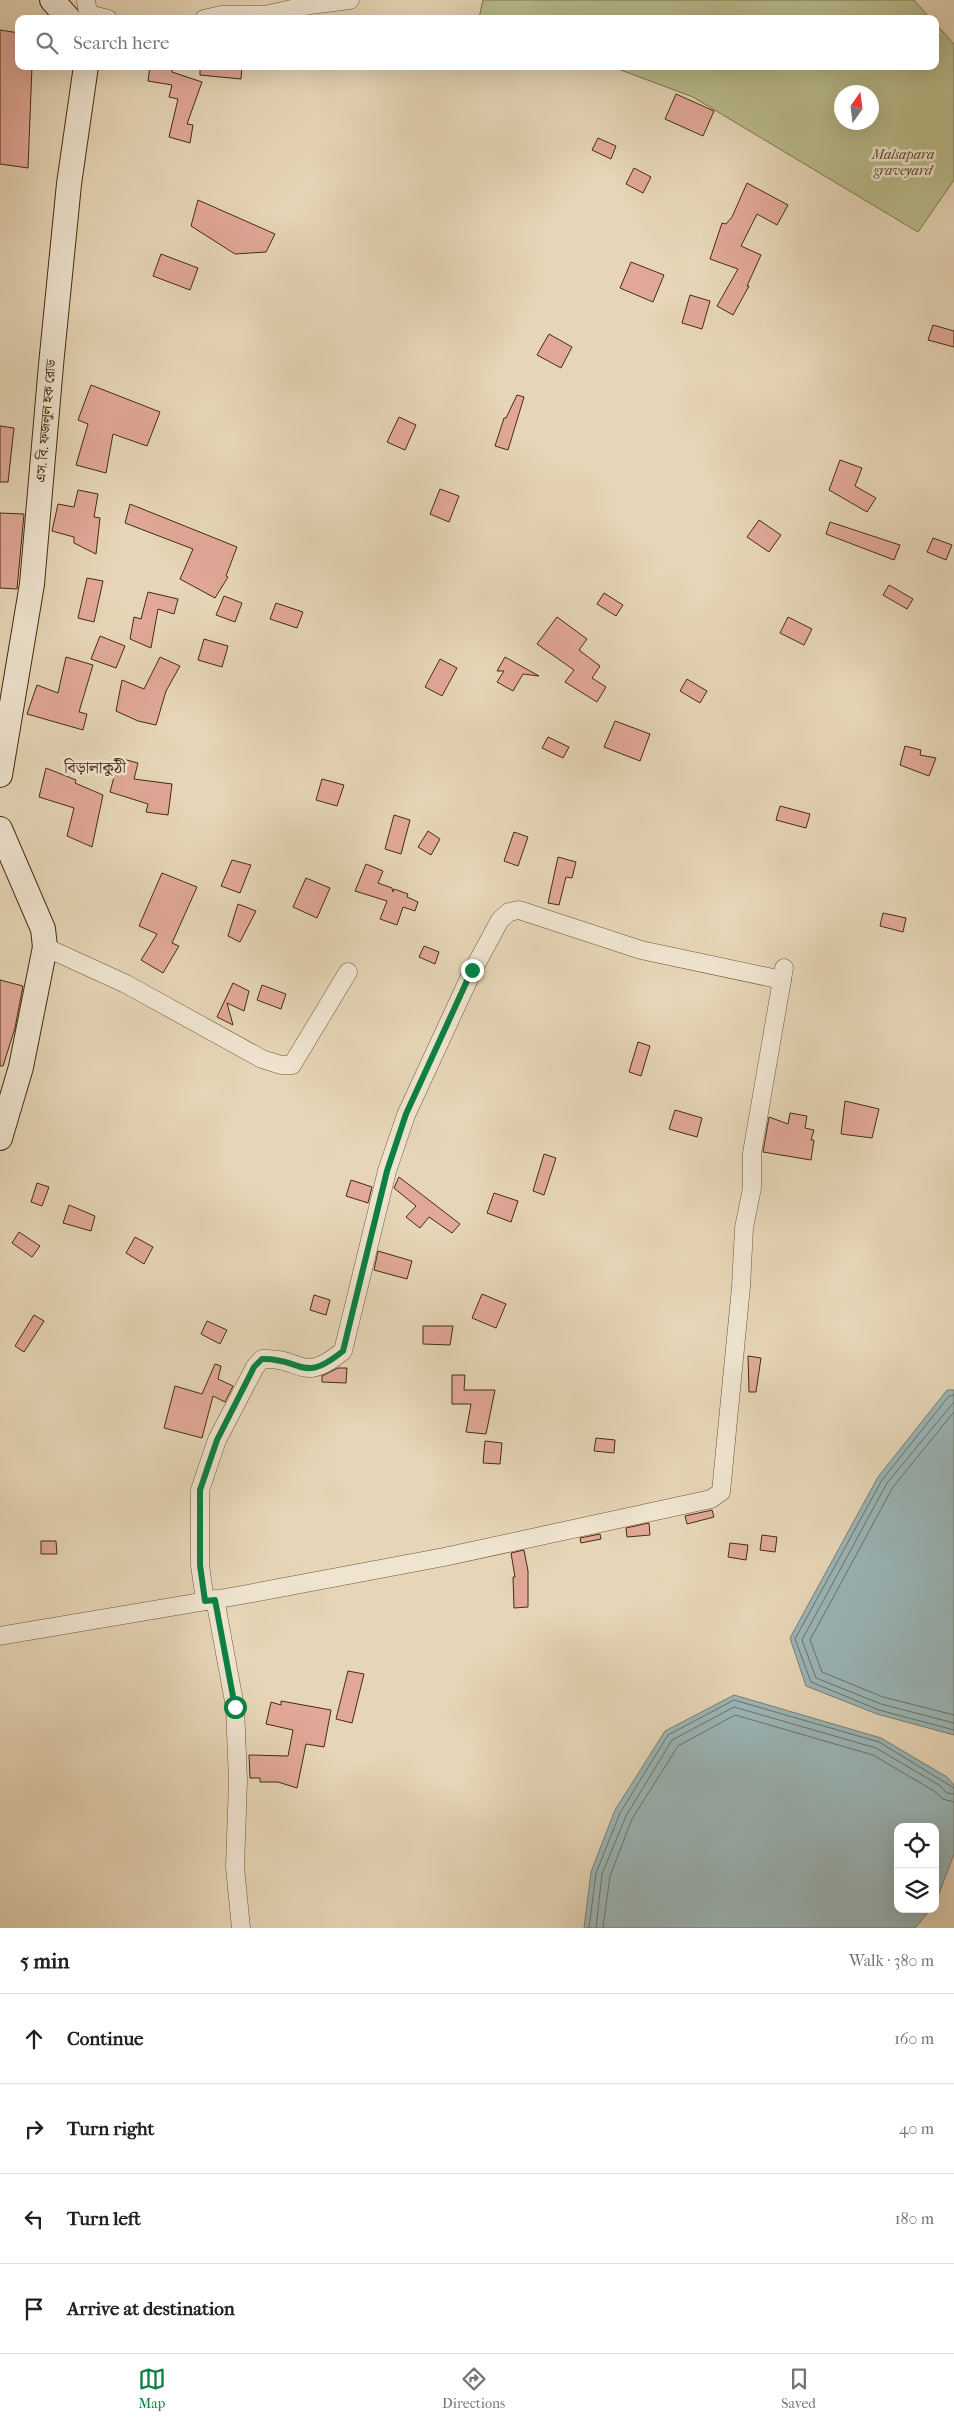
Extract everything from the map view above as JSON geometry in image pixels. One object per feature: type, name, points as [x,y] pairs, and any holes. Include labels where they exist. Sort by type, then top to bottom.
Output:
[{"type":"main road","points":[[52,0],[65,15]]},
{"type":"main road","name":"এস. বি. ফজলুল হক রোড","points":[[0,776],[32,584],[63,241],[85,70]]},
{"type":"main road","points":[[0,829],[43,929],[45,947],[21,1067],[0,1138]]},
{"type":"street","points":[[86,0],[88,14],[92,15]]},
{"type":"street","points":[[222,15],[265,15],[310,5],[350,0]]},
{"type":"street","points":[[0,1636],[210,1600],[444,1557],[711,1499],[721,1492],[741,1287],[744,1228],[752,1188],[752,1153],[783,974],[641,950],[519,910],[509,912],[500,920],[472,970],[406,1114],[387,1171],[343,1351],[327,1364],[310,1369],[262,1359],[254,1367],[217,1440],[200,1490],[200,1565],[210,1600],[235,1707],[238,1780],[235,1867],[241,1928]]},
{"type":"street","points":[[45,947],[126,984],[262,1059],[281,1065],[292,1065],[348,972]]},
{"type":"green space","points":[[483,0],[914,0],[927,15],[480,15]]},
{"type":"green space","name":"Malsapara graveyard","points":[[939,27],[954,44],[954,180],[918,232],[693,97],[621,70],[939,70]]},
{"type":"water","points":[[947,1390],[954,1390],[954,1735],[877,1714],[806,1686],[790,1638],[878,1477]]},
{"type":"water","points":[[734,1695],[881,1738],[947,1777],[954,1785],[954,1854],[939,1893],[939,1823],[894,1823],[894,1913],[928,1913],[915,1928],[584,1928],[591,1872],[615,1810],[665,1731]]},
{"type":"building","points":[[0,30],[15,32],[15,70],[32,70],[28,168],[0,164]]},
{"type":"building","points":[[149,70],[172,70],[172,72],[202,82],[187,124],[193,125],[190,143],[169,137],[178,99],[169,97],[172,85],[148,81]]},
{"type":"building","points":[[200,70],[242,70],[241,79],[200,75]]},
{"type":"building","points":[[676,94],[714,111],[703,136],[665,119]]},
{"type":"building","points":[[598,138],[616,146],[611,159],[592,150]]},
{"type":"building","points":[[634,168],[651,177],[643,193],[626,184]]},
{"type":"building","points":[[747,183],[788,205],[777,225],[757,214],[741,246],[761,255],[747,286],[749,286],[733,315],[717,306],[738,269],[710,259],[722,223],[726,224],[732,217]]},
{"type":"building","points":[[198,200],[275,234],[266,252],[235,254],[191,226]]},
{"type":"building","points":[[161,254],[198,268],[190,290],[153,276]]},
{"type":"building","points":[[631,262],[664,275],[653,302],[620,288]]},
{"type":"building","points":[[690,295],[710,301],[702,329],[682,323]]},
{"type":"building","points":[[933,325],[954,331],[954,347],[928,340]]},
{"type":"building","points":[[549,334],[572,347],[561,368],[537,355]]},
{"type":"building","points":[[91,385],[160,412],[147,446],[113,434],[106,473],[76,465],[88,424],[78,420]]},
{"type":"building","points":[[517,395],[524,397],[508,450],[495,446],[504,418],[506,418]]},
{"type":"building","points":[[399,417],[416,425],[405,450],[387,442]]},
{"type":"building","points":[[0,426],[14,428],[8,482],[0,482]]},
{"type":"building","points":[[840,460],[862,468],[855,486],[876,498],[867,512],[829,490]]},
{"type":"building","points":[[440,489],[459,496],[449,522],[430,514]]},
{"type":"building","points":[[78,490],[98,494],[94,517],[100,518],[96,554],[74,543],[74,537],[52,531],[58,504],[74,507]]},
{"type":"building","points":[[130,504],[237,547],[226,576],[228,577],[215,598],[180,579],[193,549],[125,523]]},
{"type":"building","points":[[0,513],[24,514],[17,589],[0,588]]},
{"type":"building","points":[[759,520],[781,535],[769,552],[747,537]]},
{"type":"building","points":[[830,522],[900,545],[894,560],[826,534]]},
{"type":"building","points":[[933,538],[952,545],[946,560],[927,552]]},
{"type":"building","points":[[87,578],[103,581],[94,622],[78,618]]},
{"type":"building","points":[[889,585],[913,599],[907,609],[883,595]]},
{"type":"building","points":[[148,592],[178,599],[174,614],[158,609],[151,648],[130,639],[134,617],[141,619]]},
{"type":"building","points":[[604,593],[623,605],[616,616],[597,604]]},
{"type":"building","points":[[224,596],[242,603],[235,622],[216,615]]},
{"type":"building","points":[[276,603],[303,612],[297,628],[270,619]]},
{"type":"building","points":[[557,617],[587,639],[579,650],[600,666],[592,678],[606,687],[597,702],[565,682],[574,670],[537,644]]},
{"type":"building","points":[[788,617],[812,629],[804,645],[780,633]]},
{"type":"building","points":[[100,636],[125,646],[116,668],[91,659]]},
{"type":"building","points":[[204,639],[228,646],[222,667],[198,660]]},
{"type":"building","points":[[66,657],[93,665],[79,712],[87,714],[83,730],[27,714],[37,685],[58,693]]},
{"type":"building","points":[[160,657],[180,666],[166,691],[156,725],[138,721],[116,711],[122,680],[144,689]]},
{"type":"building","points":[[505,657],[539,676],[523,674],[513,691],[497,682],[504,671],[497,671]]},
{"type":"building","points":[[440,659],[457,668],[442,696],[425,687]]},
{"type":"building","points":[[687,679],[707,691],[700,703],[680,691]]},
{"type":"building","points":[[615,721],[650,734],[640,761],[604,747]]},
{"type":"building","points":[[548,737],[569,747],[563,758],[542,748]]},
{"type":"building","points":[[905,746],[921,750],[920,755],[936,758],[929,776],[900,765]]},
{"type":"building","points":[[119,758],[138,763],[134,779],[172,784],[168,815],[146,812],[148,804],[110,792]]},
{"type":"building","points":[[46,768],[76,780],[75,783],[103,795],[92,847],[67,836],[74,808],[39,797]]},
{"type":"building","points":[[322,779],[344,785],[337,806],[316,800]]},
{"type":"building","points":[[780,806],[810,814],[806,828],[776,820]]},
{"type":"building","points":[[394,815],[410,820],[401,854],[385,849]]},
{"type":"building","points":[[428,831],[440,839],[431,855],[418,847]]},
{"type":"building","points":[[514,832],[528,837],[518,866],[504,861]]},
{"type":"building","points":[[558,857],[576,862],[572,878],[566,877],[559,905],[548,903]]},
{"type":"building","points":[[232,860],[251,865],[240,893],[221,886]]},
{"type":"building","points":[[366,864],[383,871],[378,883],[392,888],[393,892],[394,889],[408,894],[407,897],[418,902],[415,911],[403,907],[397,925],[380,919],[387,901],[355,891]]},
{"type":"building","points":[[162,873],[197,887],[172,943],[179,946],[163,973],[141,960],[157,934],[139,926]]},
{"type":"building","points":[[306,878],[330,888],[317,918],[293,907]]},
{"type":"building","points":[[238,904],[256,911],[240,942],[228,936]]},
{"type":"building","points":[[883,913],[906,918],[903,932],[880,926]]},
{"type":"building","points":[[424,946],[439,952],[435,964],[419,957]]},
{"type":"building","points":[[0,980],[23,986],[15,1028],[3,1066],[0,1066]]},
{"type":"building","points":[[233,983],[249,991],[244,1011],[227,1003],[233,1025],[217,1017]]},
{"type":"building","points":[[262,985],[286,994],[281,1009],[257,1000]]},
{"type":"building","points":[[638,1042],[650,1046],[641,1076],[629,1072]]},
{"type":"building","points":[[845,1101],[879,1109],[872,1138],[841,1134]]},
{"type":"building","points":[[675,1110],[702,1118],[697,1137],[669,1129]]},
{"type":"building","points":[[790,1113],[807,1116],[805,1128],[814,1130],[811,1140],[814,1140],[811,1160],[763,1152],[769,1117],[788,1124]]},
{"type":"building","points":[[544,1154],[556,1158],[544,1195],[533,1191]]},
{"type":"building","points":[[399,1177],[460,1224],[452,1233],[429,1217],[420,1228],[406,1217],[416,1206],[394,1188]]},
{"type":"building","points":[[351,1180],[372,1187],[368,1203],[346,1196]]},
{"type":"building","points":[[37,1183],[49,1187],[42,1206],[31,1202]]},
{"type":"building","points":[[494,1193],[518,1201],[511,1222],[487,1213]]},
{"type":"building","points":[[69,1205],[95,1216],[91,1231],[63,1223]]},
{"type":"building","points":[[19,1232],[40,1246],[32,1257],[12,1243]]},
{"type":"building","points":[[135,1237],[153,1247],[144,1264],[126,1253]]},
{"type":"building","points":[[378,1251],[412,1261],[407,1279],[374,1270]]},
{"type":"building","points":[[482,1294],[506,1304],[496,1328],[472,1318]]},
{"type":"building","points":[[314,1295],[330,1300],[326,1315],[310,1310]]},
{"type":"building","points":[[34,1315],[44,1321],[24,1352],[15,1346]]},
{"type":"building","points":[[207,1321],[227,1330],[220,1344],[201,1334]]},
{"type":"building","points":[[423,1326],[453,1326],[450,1345],[423,1344]]},
{"type":"building","points":[[748,1356],[761,1358],[756,1392],[749,1392]]},
{"type":"building","points":[[215,1364],[221,1366],[218,1379],[233,1386],[225,1402],[213,1396],[202,1438],[164,1428],[175,1386],[202,1394]]},
{"type":"building","points":[[338,1368],[347,1368],[346,1383],[322,1382],[322,1376]]},
{"type":"building","points":[[452,1375],[465,1375],[464,1390],[495,1390],[486,1434],[466,1432],[471,1404],[452,1404]]},
{"type":"building","points":[[596,1438],[615,1440],[614,1453],[594,1451]]},
{"type":"building","points":[[485,1441],[502,1443],[500,1464],[483,1463]]},
{"type":"building","points":[[712,1510],[714,1517],[687,1524],[685,1516]]},
{"type":"building","points":[[649,1523],[650,1535],[627,1537],[626,1528]]},
{"type":"building","points":[[600,1534],[601,1539],[581,1543],[580,1538]]},
{"type":"building","points":[[762,1535],[777,1537],[775,1552],[760,1550]]},
{"type":"building","points":[[41,1541],[56,1541],[57,1554],[41,1554]]},
{"type":"building","points":[[730,1543],[748,1545],[746,1560],[728,1557]]},
{"type":"building","points":[[524,1550],[528,1571],[528,1607],[514,1608],[513,1577],[515,1577],[511,1553]]},
{"type":"building","points":[[348,1671],[364,1674],[352,1723],[336,1719]]},
{"type":"building","points":[[281,1701],[331,1710],[324,1747],[306,1744],[297,1788],[278,1782],[260,1782],[260,1778],[250,1778],[249,1755],[288,1756],[293,1730],[266,1724],[271,1702],[281,1705]]},
{"type":"district","name":"বিড়ালাকুঠী","points":[[95,767]]},
{"type":"route","points":[[235,1707],[215,1600],[205,1601],[200,1565],[200,1490],[217,1440],[254,1367],[262,1359],[310,1369],[327,1364],[343,1351],[387,1171],[406,1114],[472,970]]}]
